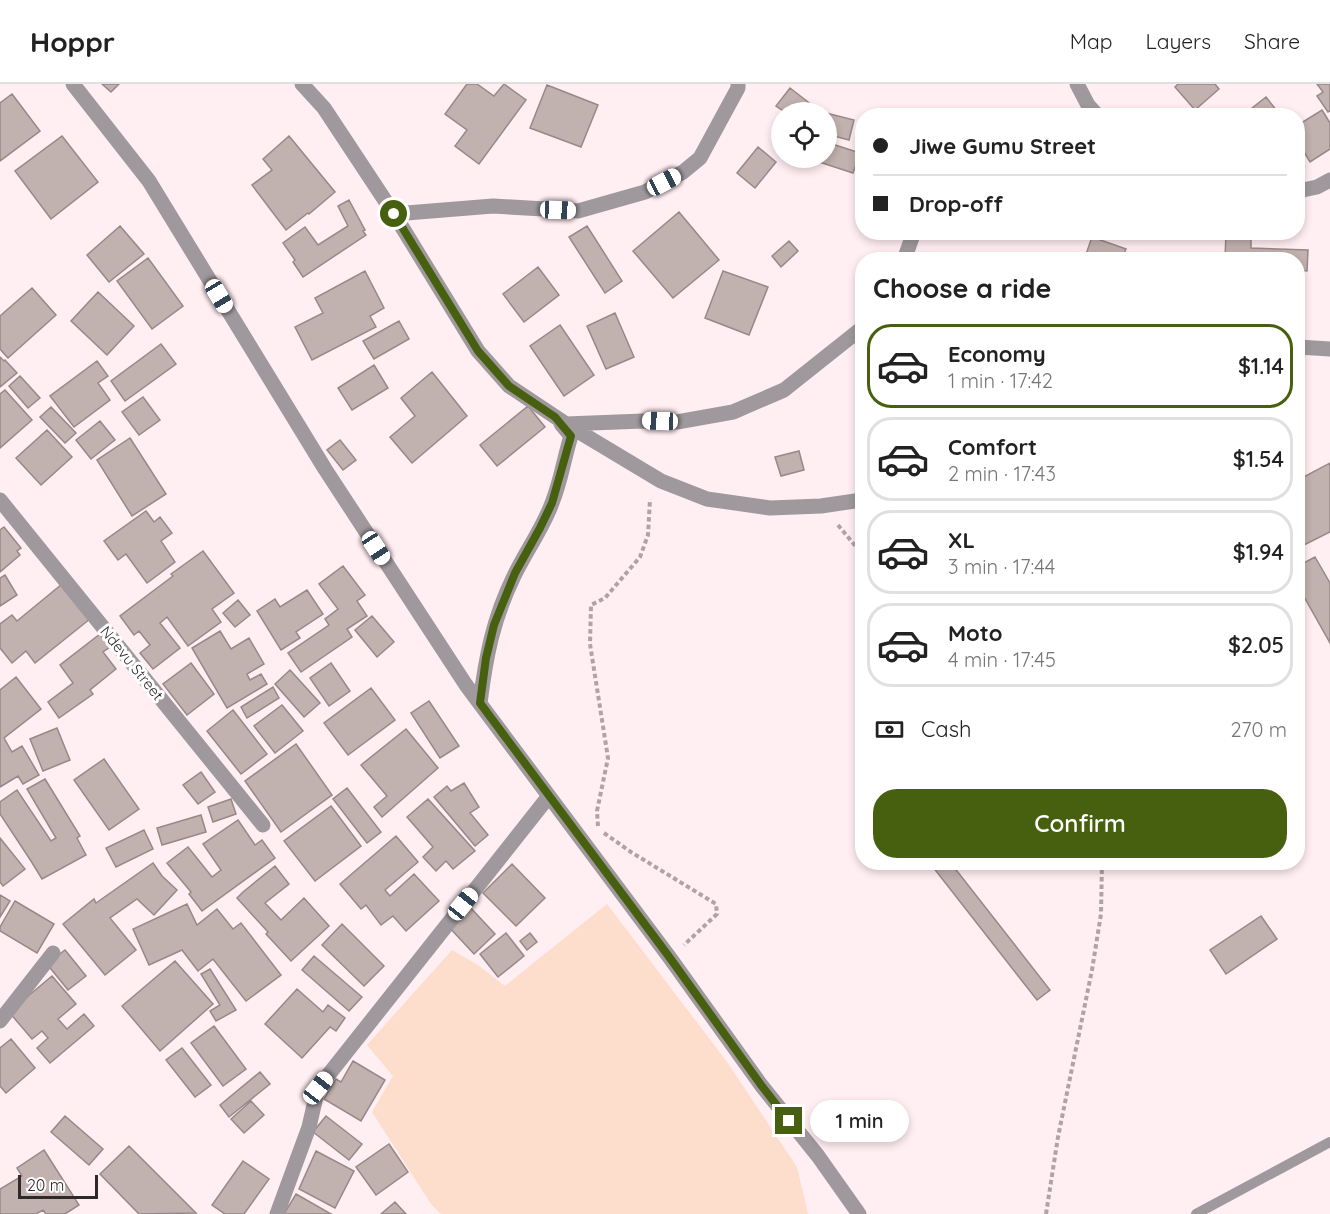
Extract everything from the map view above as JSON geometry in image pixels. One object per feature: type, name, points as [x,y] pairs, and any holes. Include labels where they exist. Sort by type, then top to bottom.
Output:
[{"type":"street","points":[[74,84],[149,181],[325,469],[466,685],[859,1214]]},
{"type":"street","points":[[302,84],[324,108],[394,214],[478,351],[509,386],[561,421],[661,481],[707,499],[770,508],[821,506],[855,501]]},
{"type":"street","points":[[394,214],[493,206],[578,211],[645,192],[683,172],[700,158],[738,88],[738,84]]},
{"type":"street","points":[[1077,84],[1091,108]]},
{"type":"street","points":[[1305,190],[1330,180]]},
{"type":"street","points":[[561,421],[677,422],[734,412],[784,390],[855,334]]},
{"type":"street","points":[[1305,347],[1330,349]]},
{"type":"street","points":[[480,703],[486,658],[494,625],[515,573],[552,503],[560,477],[571,436],[561,421]]},
{"type":"street","name":"Ndevu Street","points":[[0,500],[263,825]]},
{"type":"street","points":[[277,1214],[309,1127],[318,1088],[549,796]]},
{"type":"street","points":[[0,1021],[53,953]]},
{"type":"lane","points":[[1196,1214],[1330,1142]]},
{"type":"path","points":[[661,481],[659,488],[650,497],[648,535],[640,557],[605,598],[591,605],[590,644],[608,758],[597,812],[598,829],[716,904],[717,914],[670,958]]},
{"type":"path","points":[[821,506],[855,546]]},
{"type":"path","points":[[1046,1214],[1058,1137],[1092,970],[1101,914],[1102,870]]},
{"type":"shaded area","points":[[607,904],[727,1062],[797,1167],[808,1214],[441,1214],[431,1204],[372,1112],[393,1076],[367,1045],[452,950],[478,965],[505,986]]},
{"type":"building","points":[[102,84],[119,84],[111,92]]},
{"type":"building","points":[[467,84],[477,84],[494,96],[504,84],[526,100],[479,164],[455,146],[467,130],[445,114]]},
{"type":"building","points":[[1178,84],[1215,84],[1219,89],[1197,108],[1193,108],[1175,87]]},
{"type":"building","points":[[1317,84],[1330,84],[1330,111],[1328,112],[1317,96],[1323,92]]},
{"type":"building","points":[[547,85],[598,105],[581,147],[530,128]]},
{"type":"building","points":[[790,88],[808,102],[779,102]]},
{"type":"building","points":[[12,94],[40,131],[0,161],[0,103]]},
{"type":"building","points":[[1266,97],[1275,108],[1252,108]]},
{"type":"building","points":[[1322,110],[1330,123],[1330,149],[1310,162],[1305,154],[1305,121]]},
{"type":"building","points":[[837,116],[854,120],[849,140],[837,137]]},
{"type":"building","points":[[62,136],[98,182],[51,219],[15,171]]},
{"type":"building","points":[[289,136],[335,192],[286,230],[252,185],[272,170],[263,159]]},
{"type":"building","points":[[837,146],[855,151],[853,173],[837,168]]},
{"type":"building","points":[[758,147],[771,158],[771,168],[755,188],[737,173]]},
{"type":"building","points":[[349,200],[366,235],[303,277],[283,243],[305,227],[318,245],[348,226],[338,206]]},
{"type":"building","points":[[679,212],[719,260],[673,298],[633,251]]},
{"type":"building","points":[[120,226],[144,254],[109,282],[87,255]]},
{"type":"building","points":[[587,226],[622,281],[605,293],[569,237]]},
{"type":"building","points":[[1091,240],[1100,240],[1126,249],[1125,252],[1087,252]]},
{"type":"building","points":[[1226,240],[1251,240],[1251,248],[1308,250],[1307,271],[1305,271],[1305,252],[1225,252]]},
{"type":"building","points":[[789,241],[798,251],[781,267],[772,256]]},
{"type":"building","points":[[148,258],[183,306],[152,329],[117,281]]},
{"type":"building","points":[[538,267],[559,295],[524,322],[503,294]]},
{"type":"building","points":[[365,271],[384,308],[370,316],[376,327],[312,360],[295,327],[323,313],[315,298]]},
{"type":"building","points":[[723,271],[768,287],[749,335],[705,318]]},
{"type":"building","points":[[32,288],[56,315],[8,358],[0,349],[0,316]]},
{"type":"building","points":[[98,292],[134,326],[107,355],[71,321]]},
{"type":"building","points":[[615,313],[634,357],[606,369],[587,326]]},
{"type":"building","points":[[399,321],[409,339],[374,359],[363,341]]},
{"type":"building","points":[[560,325],[594,375],[564,396],[530,346]]},
{"type":"building","points":[[161,344],[176,364],[125,401],[111,381]]},
{"type":"building","points":[[0,357],[17,373],[0,387]]},
{"type":"building","points":[[97,361],[108,376],[98,383],[110,400],[74,427],[50,396]]},
{"type":"building","points":[[374,365],[388,388],[352,410],[338,388]]},
{"type":"building","points":[[432,372],[467,416],[412,463],[390,437],[415,416],[401,398]]},
{"type":"building","points":[[20,376],[40,398],[28,408],[9,386]]},
{"type":"building","points":[[5,390],[32,420],[0,448],[0,394]]},
{"type":"building","points":[[143,397],[160,420],[139,435],[122,412]]},
{"type":"building","points":[[528,406],[545,427],[497,466],[480,445]]},
{"type":"building","points":[[51,407],[76,433],[65,443],[40,417]]},
{"type":"building","points":[[100,421],[115,440],[91,459],[76,440]]},
{"type":"building","points":[[47,430],[72,457],[41,485],[16,458]]},
{"type":"building","points":[[130,438],[166,494],[132,516],[97,460]]},
{"type":"building","points":[[340,440],[356,460],[343,470],[327,450]]},
{"type":"building","points":[[799,451],[804,470],[781,476],[775,457]]},
{"type":"building","points":[[1330,463],[1330,532],[1305,544],[1305,476]]},
{"type":"building","points":[[146,511],[154,522],[160,517],[172,533],[161,541],[175,562],[147,583],[126,554],[118,560],[104,541]]},
{"type":"building","points":[[4,527],[21,548],[17,551],[20,555],[0,572],[0,530]]},
{"type":"building","points":[[203,551],[234,593],[212,609],[221,622],[188,646],[167,617],[160,623],[180,648],[153,669],[140,653],[150,645],[139,631],[134,635],[120,616]]},
{"type":"building","points":[[1315,557],[1330,583],[1330,643],[1305,598],[1305,562]]},
{"type":"building","points":[[343,566],[365,595],[357,601],[367,616],[347,629],[352,637],[301,672],[288,653],[329,625],[325,619],[338,609],[319,584]]},
{"type":"building","points":[[5,575],[17,595],[0,606],[0,578]]},
{"type":"building","points":[[62,584],[90,619],[35,663],[26,651],[12,663],[0,648],[0,624],[12,615],[17,621]]},
{"type":"building","points":[[307,590],[323,614],[296,632],[300,638],[281,650],[257,611],[275,599],[280,607]]},
{"type":"building","points":[[238,600],[250,615],[235,627],[223,613]]},
{"type":"building","points":[[372,616],[394,642],[377,657],[355,630]]},
{"type":"building","points":[[220,631],[231,649],[249,638],[264,664],[247,674],[250,680],[261,674],[267,684],[227,708],[192,648]]},
{"type":"building","points":[[100,634],[110,647],[103,652],[116,669],[90,690],[93,694],[59,718],[48,702],[73,683],[60,665]]},
{"type":"building","points":[[191,663],[214,694],[187,715],[163,684]]},
{"type":"building","points":[[331,663],[350,691],[329,706],[310,678]]},
{"type":"building","points":[[290,670],[320,703],[304,717],[275,684]]},
{"type":"building","points":[[16,677],[41,709],[4,738],[12,752],[22,746],[39,775],[23,784],[18,776],[0,787],[0,690]]},
{"type":"building","points":[[273,687],[279,698],[247,718],[241,707]]},
{"type":"building","points":[[371,688],[395,720],[348,755],[324,723]]},
{"type":"building","points":[[429,701],[459,746],[440,758],[411,713]]},
{"type":"building","points":[[282,705],[303,731],[275,753],[254,726]]},
{"type":"building","points":[[233,710],[267,754],[241,774],[207,731]]},
{"type":"building","points":[[57,728],[70,760],[43,771],[30,739]]},
{"type":"building","points":[[406,729],[438,768],[382,817],[374,807],[387,796],[361,765]]},
{"type":"building","points":[[296,744],[332,795],[281,832],[245,781]]},
{"type":"building","points":[[104,759],[139,809],[109,830],[74,780]]},
{"type":"building","points":[[201,772],[215,792],[198,804],[183,785]]},
{"type":"building","points":[[45,779],[80,836],[77,838],[86,855],[42,879],[0,814],[0,802],[17,790],[51,841],[56,838],[27,789]]},
{"type":"building","points":[[464,783],[479,807],[470,813],[488,835],[475,846],[434,797],[447,786],[451,791]]},
{"type":"building","points":[[347,788],[381,832],[367,843],[333,799]]},
{"type":"building","points":[[231,799],[236,814],[213,822],[208,807]]},
{"type":"building","points":[[428,799],[475,851],[453,869],[446,861],[436,871],[423,857],[433,847],[407,817]]},
{"type":"building","points":[[331,806],[361,846],[315,881],[284,841]]},
{"type":"building","points":[[201,815],[206,832],[162,845],[157,828]]},
{"type":"building","points":[[238,820],[255,845],[262,840],[275,858],[202,911],[189,894],[191,892],[167,863],[188,847],[212,877],[221,870],[203,844]]},
{"type":"building","points":[[144,830],[153,849],[116,867],[106,848]]},
{"type":"building","points":[[396,836],[418,862],[385,890],[390,896],[414,874],[439,901],[406,931],[393,916],[381,925],[366,905],[361,909],[340,884]]},
{"type":"building","points":[[0,838],[25,869],[3,886],[0,882]]},
{"type":"building","points":[[153,863],[162,876],[177,890],[154,915],[137,899],[110,918],[136,950],[105,975],[63,924],[94,899],[96,903]]},
{"type":"building","points":[[512,864],[545,898],[516,926],[483,893]]},
{"type":"building","points":[[275,866],[289,884],[265,903],[281,920],[304,898],[329,926],[291,961],[237,898]]},
{"type":"building","points":[[935,870],[956,870],[1050,990],[1037,1000]]},
{"type":"building","points":[[0,895],[10,901],[0,917]]},
{"type":"building","points":[[15,901],[54,924],[37,953],[0,931]]},
{"type":"building","points":[[187,904],[197,925],[217,909],[233,929],[241,923],[281,975],[246,1001],[213,959],[198,971],[182,950],[149,965],[133,929]]},
{"type":"building","points":[[469,906],[495,934],[474,954],[448,926]]},
{"type":"building","points":[[1261,916],[1277,939],[1226,974],[1210,950]]},
{"type":"building","points":[[342,924],[384,966],[364,986],[322,945]]},
{"type":"building","points":[[506,933],[524,956],[498,977],[480,954]]},
{"type":"building","points":[[530,933],[537,942],[527,950],[520,941]]},
{"type":"building","points":[[65,950],[86,976],[68,990],[47,964]]},
{"type":"building","points":[[314,956],[362,997],[349,1011],[302,970]]},
{"type":"building","points":[[175,961],[213,1004],[160,1051],[122,1006]]},
{"type":"building","points":[[210,969],[236,1010],[216,1021],[210,1011],[220,1005],[201,974]]},
{"type":"building","points":[[52,976],[76,1004],[58,1019],[67,1029],[84,1014],[94,1026],[50,1063],[37,1048],[48,1038],[42,1031],[32,1039],[9,1012]]},
{"type":"building","points":[[297,989],[323,1012],[328,1005],[345,1018],[336,1031],[330,1027],[302,1058],[265,1024]]},
{"type":"building","points":[[214,1026],[246,1069],[223,1086],[191,1043]]},
{"type":"building","points":[[11,1039],[35,1068],[6,1093],[0,1086],[0,1048]]},
{"type":"building","points":[[182,1048],[211,1085],[195,1097],[166,1060]]},
{"type":"building","points":[[353,1061],[385,1080],[361,1121],[324,1099],[336,1079],[341,1082]]},
{"type":"building","points":[[260,1072],[270,1084],[229,1117],[220,1105]]},
{"type":"building","points":[[251,1101],[264,1115],[244,1133],[231,1119]]},
{"type":"building","points":[[65,1116],[103,1149],[89,1165],[51,1132]]},
{"type":"building","points":[[326,1116],[362,1144],[349,1160],[313,1132]]},
{"type":"building","points":[[389,1144],[408,1172],[376,1195],[356,1167]]},
{"type":"building","points":[[129,1146],[196,1213],[139,1214],[100,1174]]},
{"type":"building","points":[[44,1150],[79,1205],[65,1214],[46,1214],[43,1210],[36,1214],[0,1214],[0,1189],[22,1176],[17,1168]]},
{"type":"building","points":[[316,1151],[354,1171],[335,1208],[299,1189]]},
{"type":"building","points":[[243,1161],[269,1179],[244,1214],[225,1214],[212,1205]]},
{"type":"building","points":[[296,1194],[331,1214],[284,1214]]},
{"type":"building","points":[[395,1202],[406,1214],[381,1214]]},
{"type":"route","points":[[394,214],[478,351],[509,386],[555,417],[571,436],[552,503],[515,573],[494,625],[486,658],[480,703],[789,1121]]}]
